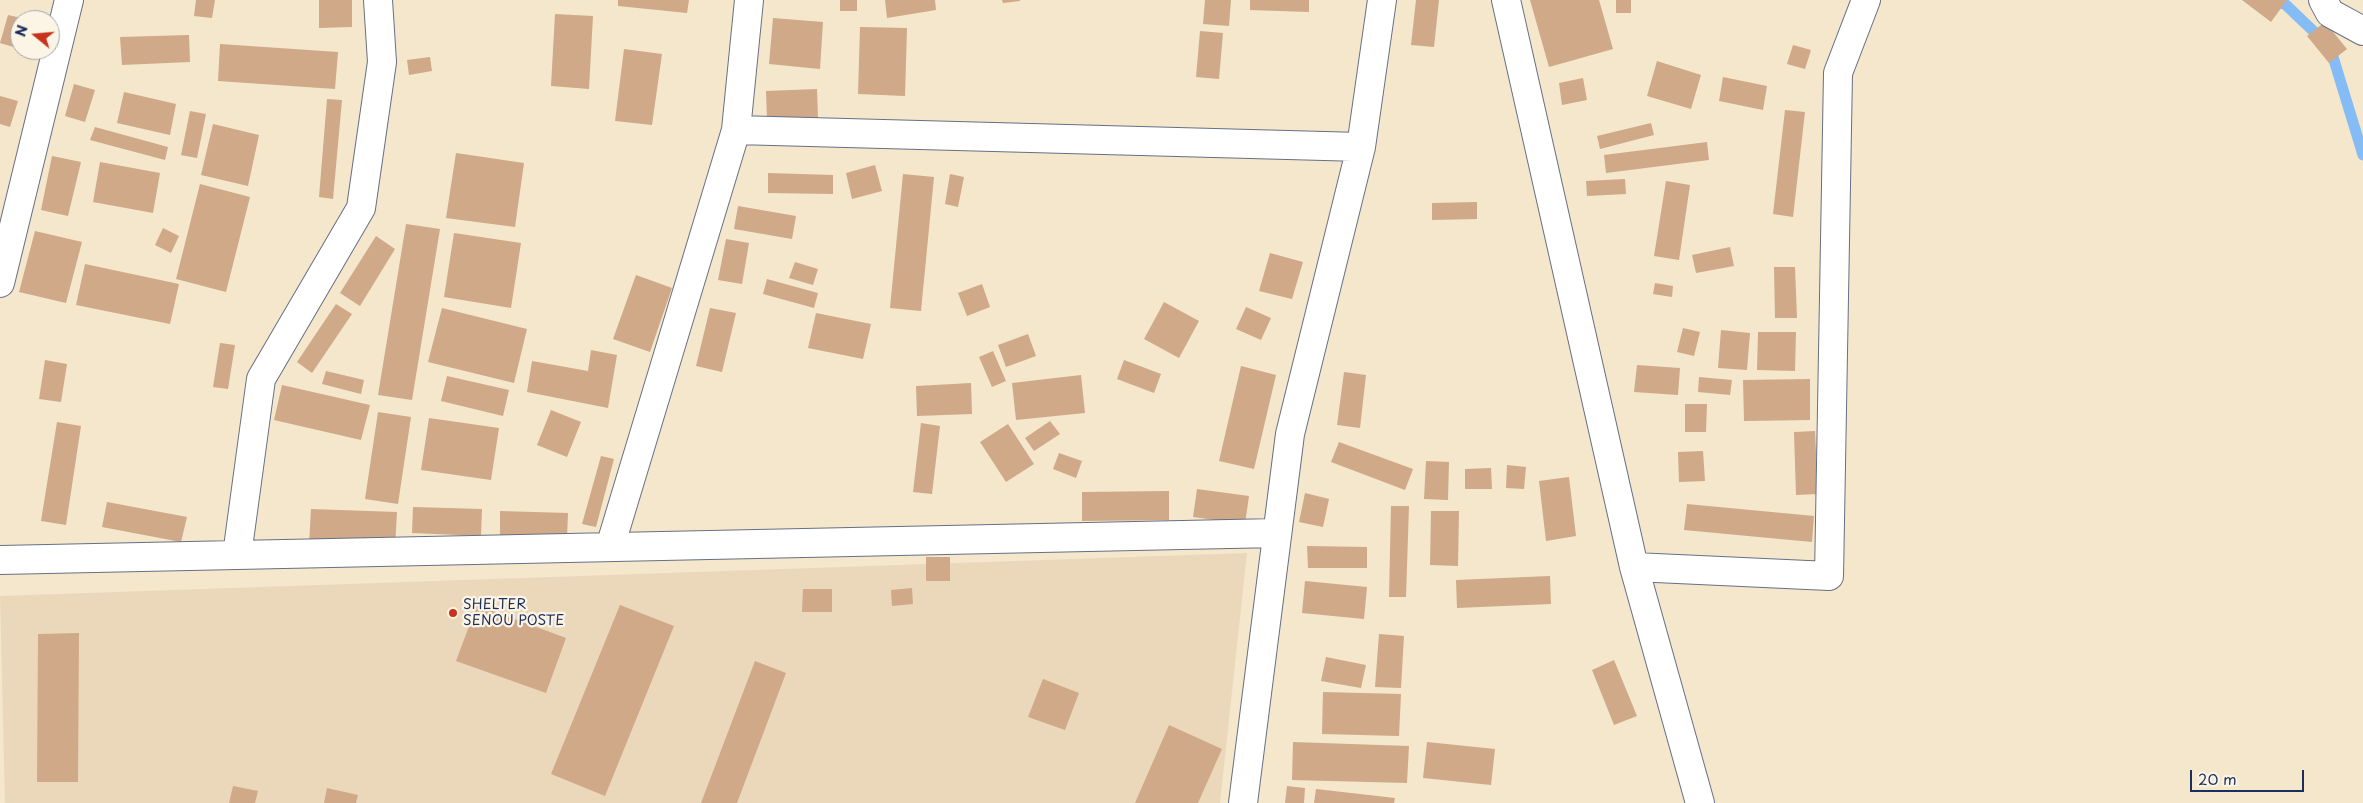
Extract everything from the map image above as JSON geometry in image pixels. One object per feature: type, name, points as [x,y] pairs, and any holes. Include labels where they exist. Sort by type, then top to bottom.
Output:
[{"type":"street","points":[[0,283],[69,0]]},
{"type":"street","points":[[237,555],[261,379],[361,208],[382,62],[378,0]]},
{"type":"street","points":[[610,547],[736,130],[749,0]]},
{"type":"street","points":[[1243,803],[1290,434],[1361,147],[1382,0]]},
{"type":"street","points":[[1506,0],[1634,567],[1700,803]]},
{"type":"street","points":[[1634,567],[1829,576],[1838,73],[1866,0]]},
{"type":"street","points":[[2323,0],[2330,12],[2363,31]]},
{"type":"street","points":[[736,130],[1361,147]]},
{"type":"street","points":[[0,560],[1277,533]]},
{"type":"shaded area","points":[[1247,553],[1220,803],[5,803],[0,596]]},
{"type":"building","points":[[196,0],[215,0],[212,18],[194,16]]},
{"type":"building","points":[[319,0],[352,0],[352,27],[319,28]]},
{"type":"building","points":[[618,0],[689,0],[687,13],[618,6]]},
{"type":"building","points":[[840,0],[857,0],[857,11],[840,11]]},
{"type":"building","points":[[885,0],[935,0],[936,10],[887,18]]},
{"type":"building","points":[[1002,0],[1020,0],[1020,1],[1003,3]]},
{"type":"building","points":[[1205,0],[1231,0],[1229,26],[1203,24]]},
{"type":"building","points":[[1250,0],[1309,0],[1309,12],[1250,10]]},
{"type":"building","points":[[1416,0],[1439,0],[1434,47],[1411,45]]},
{"type":"building","points":[[1530,0],[1599,0],[1613,49],[1549,67]]},
{"type":"building","points":[[1616,0],[1631,0],[1631,13],[1616,13]]},
{"type":"building","points":[[2242,0],[2287,0],[2271,22]]},
{"type":"building","points":[[555,14],[593,16],[589,89],[551,86]]},
{"type":"building","points":[[8,15],[10,15],[10,46],[0,43]]},
{"type":"building","points":[[773,18],[823,22],[820,69],[769,64]]},
{"type":"building","points":[[2325,22],[2347,49],[2329,63],[2307,36]]},
{"type":"building","points":[[860,27],[907,28],[905,96],[858,94]]},
{"type":"building","points":[[1200,31],[1223,33],[1219,79],[1196,77]]},
{"type":"building","points":[[189,35],[190,62],[122,65],[120,37]]},
{"type":"building","points":[[220,44],[338,52],[335,89],[218,81]]},
{"type":"building","points":[[1793,45],[1811,50],[1805,69],[1787,64]]},
{"type":"building","points":[[624,49],[662,54],[652,125],[615,121]]},
{"type":"building","points":[[430,57],[432,71],[409,75],[407,60]]},
{"type":"building","points":[[1657,61],[1701,75],[1691,109],[1647,96]]},
{"type":"building","points":[[1723,77],[1767,86],[1763,110],[1719,101]]},
{"type":"building","points":[[1583,78],[1587,100],[1562,105],[1559,83]]},
{"type":"building","points":[[74,84],[95,90],[85,122],[65,116]]},
{"type":"building","points":[[817,89],[818,118],[767,119],[766,91]]},
{"type":"building","points":[[124,92],[176,104],[170,135],[117,123]]},
{"type":"building","points":[[0,96],[18,101],[10,127],[0,124]]},
{"type":"building","points":[[327,99],[342,100],[333,199],[319,197]]},
{"type":"building","points":[[1785,110],[1805,112],[1793,217],[1773,214]]},
{"type":"building","points":[[190,111],[206,114],[197,158],[181,155]]},
{"type":"building","points":[[1651,123],[1654,135],[1600,149],[1597,136]]},
{"type":"building","points":[[213,124],[259,135],[248,186],[201,175]]},
{"type":"building","points":[[95,127],[168,147],[165,160],[90,140]]},
{"type":"building","points":[[1707,142],[1709,160],[1606,173],[1604,155]]},
{"type":"building","points":[[456,153],[524,163],[515,227],[446,218]]},
{"type":"building","points":[[52,156],[81,162],[68,216],[41,210]]},
{"type":"building","points":[[100,162],[160,173],[153,213],[93,202]]},
{"type":"building","points":[[875,165],[882,191],[852,199],[846,173]]},
{"type":"building","points":[[768,173],[833,175],[833,194],[768,193]]},
{"type":"building","points":[[903,174],[934,177],[921,311],[890,308]]},
{"type":"building","points":[[950,174],[964,177],[958,207],[945,204]]},
{"type":"building","points":[[1625,179],[1626,194],[1587,196],[1586,181]]},
{"type":"building","points":[[1666,181],[1690,185],[1679,260],[1654,256]]},
{"type":"building","points":[[200,184],[250,197],[226,292],[176,279]]},
{"type":"building","points":[[1477,202],[1477,219],[1432,220],[1432,203]]},
{"type":"building","points":[[738,206],[796,216],[792,239],[734,229]]},
{"type":"building","points":[[406,224],[440,229],[412,400],[378,395]]},
{"type":"building","points":[[163,228],[179,236],[171,253],[155,245]]},
{"type":"building","points":[[35,231],[82,242],[66,303],[19,292]]},
{"type":"building","points":[[454,233],[521,243],[511,308],[444,297]]},
{"type":"building","points":[[376,236],[395,249],[360,306],[340,293]]},
{"type":"building","points":[[726,239],[749,243],[742,284],[718,280]]},
{"type":"building","points":[[1730,247],[1734,266],[1696,273],[1692,255]]},
{"type":"building","points":[[1270,253],[1303,262],[1292,299],[1259,291]]},
{"type":"building","points":[[795,262],[818,269],[813,285],[789,278]]},
{"type":"building","points":[[85,264],[179,284],[170,324],[76,305]]},
{"type":"building","points":[[1774,267],[1795,267],[1797,318],[1775,318]]},
{"type":"building","points":[[636,275],[672,288],[650,352],[613,339]]},
{"type":"building","points":[[767,279],[818,293],[814,308],[763,294]]},
{"type":"building","points":[[1655,283],[1673,286],[1672,297],[1653,294]]},
{"type":"building","points":[[982,284],[990,307],[967,316],[958,293]]},
{"type":"building","points":[[1164,302],[1199,321],[1179,358],[1144,339]]},
{"type":"building","points":[[336,304],[352,314],[312,373],[297,362]]},
{"type":"building","points":[[1246,307],[1271,318],[1261,340],[1236,329]]},
{"type":"building","points":[[442,308],[527,329],[514,383],[428,362]]},
{"type":"building","points":[[710,308],[736,313],[722,372],[696,366]]},
{"type":"building","points":[[816,313],[871,324],[863,359],[808,348]]},
{"type":"building","points":[[1683,328],[1700,332],[1694,356],[1677,352]]},
{"type":"building","points":[[1721,330],[1750,333],[1747,370],[1718,368]]},
{"type":"building","points":[[1758,332],[1796,332],[1795,371],[1757,370]]},
{"type":"building","points":[[1028,334],[1036,356],[1006,367],[998,345]]},
{"type":"building","points":[[220,343],[235,345],[228,389],[213,387]]},
{"type":"building","points":[[591,350],[617,355],[608,408],[527,392],[532,361],[588,371]]},
{"type":"building","points":[[993,351],[1006,381],[992,387],[979,357]]},
{"type":"building","points":[[45,360],[67,364],[61,402],[39,399]]},
{"type":"building","points":[[1124,360],[1161,374],[1154,393],[1117,379]]},
{"type":"building","points":[[1637,365],[1680,368],[1678,395],[1634,392]]},
{"type":"building","points":[[1241,366],[1276,375],[1254,469],[1219,461]]},
{"type":"building","points":[[326,371],[364,380],[361,394],[322,384]]},
{"type":"building","points":[[1344,372],[1366,375],[1360,428],[1337,425]]},
{"type":"building","points":[[1081,375],[1085,413],[1016,420],[1012,383]]},
{"type":"building","points":[[447,376],[509,390],[503,416],[441,401]]},
{"type":"building","points":[[1699,377],[1732,380],[1730,395],[1698,392]]},
{"type":"building","points":[[1810,379],[1810,420],[1744,421],[1743,380]]},
{"type":"building","points":[[971,383],[972,414],[917,416],[916,386]]},
{"type":"building","points":[[282,385],[370,405],[361,440],[274,420]]},
{"type":"building","points":[[1685,404],[1707,404],[1706,432],[1685,432]]},
{"type":"building","points":[[551,410],[581,422],[567,457],[537,445]]},
{"type":"building","points":[[378,412],[411,417],[398,504],[365,499]]},
{"type":"building","points":[[429,418],[499,428],[491,480],[421,470]]},
{"type":"building","points":[[1050,421],[1060,434],[1034,451],[1025,438]]},
{"type":"building","points":[[57,422],[81,426],[66,525],[41,521]]},
{"type":"building","points":[[921,423],[940,426],[932,494],[913,492]]},
{"type":"building","points":[[1008,424],[1034,464],[1006,482],[980,442]]},
{"type":"building","points":[[1815,431],[1818,494],[1796,495],[1794,432]]},
{"type":"building","points":[[1339,442],[1413,469],[1405,490],[1331,462]]},
{"type":"building","points":[[1703,451],[1705,481],[1679,482],[1678,452]]},
{"type":"building","points":[[1059,453],[1082,461],[1076,478],[1053,469]]},
{"type":"building","points":[[601,456],[614,459],[596,527],[582,524]]},
{"type":"building","points":[[1426,461],[1449,462],[1448,500],[1424,499]]},
{"type":"building","points":[[1507,465],[1526,467],[1524,489],[1506,488]]},
{"type":"building","points":[[1491,468],[1492,489],[1465,489],[1465,469]]},
{"type":"building","points":[[1569,477],[1576,536],[1546,541],[1539,481]]},
{"type":"building","points":[[1197,489],[1249,496],[1245,524],[1193,517]]},
{"type":"building","points":[[1169,491],[1169,520],[1082,521],[1082,492]]},
{"type":"building","points":[[1305,493],[1329,499],[1323,527],[1299,522]]},
{"type":"building","points":[[107,502],[187,517],[181,542],[102,527]]},
{"type":"building","points":[[1687,504],[1814,516],[1812,542],[1684,530]]},
{"type":"building","points":[[1391,506],[1409,506],[1406,597],[1389,597]]},
{"type":"building","points":[[413,507],[482,509],[481,536],[412,533]]},
{"type":"building","points":[[311,509],[397,512],[395,548],[309,545]]},
{"type":"building","points":[[500,511],[568,513],[567,538],[500,536]]},
{"type":"building","points":[[1431,511],[1459,511],[1458,566],[1430,565]]},
{"type":"building","points":[[1307,546],[1367,547],[1367,568],[1308,568]]},
{"type":"building","points":[[926,557],[950,557],[950,581],[926,581]]},
{"type":"building","points":[[1550,576],[1551,604],[1457,608],[1456,580]]},
{"type":"building","points":[[1305,581],[1367,587],[1364,619],[1302,613]]},
{"type":"building","points":[[912,588],[913,604],[892,606],[891,590]]},
{"type":"building","points":[[803,589],[832,589],[832,612],[802,612]]},
{"type":"building","points":[[477,605],[566,638],[546,693],[456,661]]},
{"type":"building","points":[[620,605],[674,626],[605,796],[551,774]]},
{"type":"building","points":[[79,633],[78,782],[37,782],[38,634]]},
{"type":"building","points":[[1379,634],[1404,636],[1401,688],[1375,687]]},
{"type":"building","points":[[1326,657],[1366,665],[1361,688],[1321,681]]},
{"type":"building","points":[[1614,660],[1637,716],[1614,725],[1592,670]]},
{"type":"building","points":[[755,661],[786,673],[737,803],[701,803]]},
{"type":"building","points":[[1043,679],[1079,693],[1065,730],[1028,717]]},
{"type":"building","points":[[1323,692],[1401,694],[1399,736],[1322,734]]},
{"type":"building","points":[[1169,725],[1222,749],[1198,803],[1135,803]]},
{"type":"building","points":[[1293,742],[1409,746],[1407,783],[1292,780]]},
{"type":"building","points":[[1427,742],[1495,749],[1491,785],[1423,778]]},
{"type":"building","points":[[233,786],[258,791],[255,803],[229,803]]},
{"type":"building","points":[[1287,786],[1305,788],[1304,803],[1285,803]]},
{"type":"building","points":[[327,788],[358,795],[356,803],[324,803]]},
{"type":"building","points":[[1316,789],[1395,798],[1394,803],[1314,803]]},
{"type":"waterway","points":[[2275,0],[2286,5],[2330,47],[2363,155]]},
{"type":"place","name":"SHELTER SENOU POSTE","points":[[453,613]]}]
